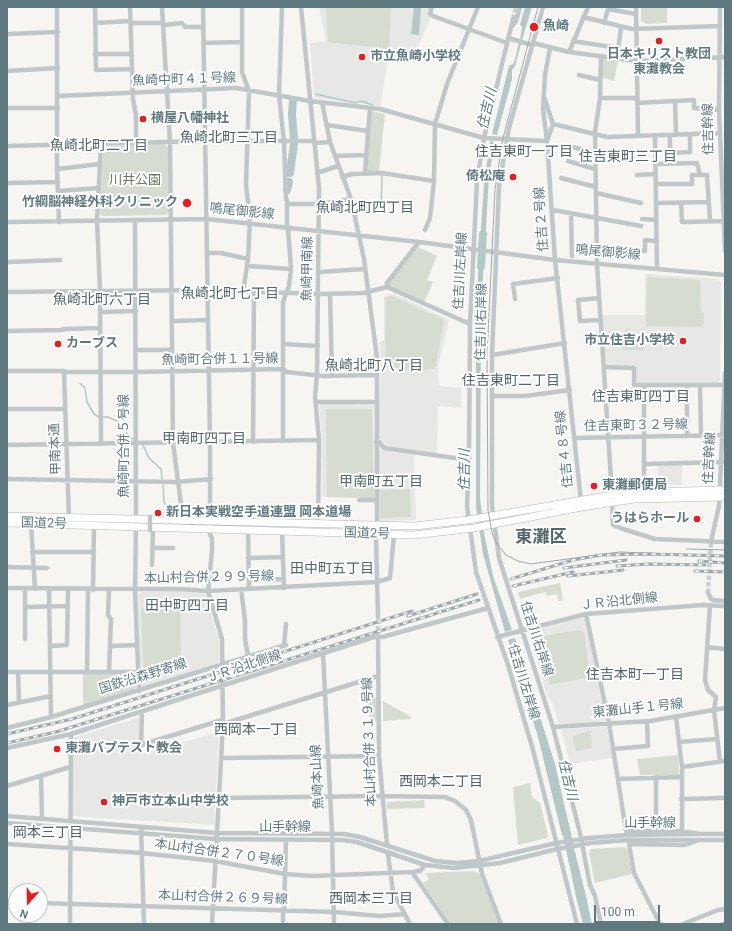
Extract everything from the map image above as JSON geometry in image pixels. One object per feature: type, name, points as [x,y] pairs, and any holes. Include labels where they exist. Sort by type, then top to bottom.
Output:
[{"type":"highway","name":"国道2号","points":[[7,516],[69,521],[181,521],[248,530],[282,531],[318,528],[394,535],[435,533],[491,525],[582,504],[644,492],[722,494]]},
{"type":"highway","name":"国道2号","points":[[612,498],[646,498],[722,494]]},
{"type":"highway","name":"国道2号","points":[[7,522],[31,523],[69,521],[94,526],[136,522],[151,528],[210,525],[318,528],[415,526],[471,520],[490,516],[582,504]]},
{"type":"street","points":[[57,7],[57,169],[59,222]]},
{"type":"street","points":[[95,7],[96,70],[132,69]]},
{"type":"street","points":[[130,7],[132,92],[136,115],[136,143]]},
{"type":"street","points":[[162,7],[170,142],[173,443],[181,504],[181,521]]},
{"type":"street","points":[[203,7],[211,479],[210,525],[212,551],[208,591],[222,638],[223,722],[212,924]]},
{"type":"street","points":[[242,7],[242,72],[249,91],[246,185],[250,224],[248,266],[243,292]]},
{"type":"street","points":[[282,7],[279,95],[284,142],[291,269],[289,286],[283,302],[283,441]]},
{"type":"street","name":"魚崎甲南線","points":[[301,7],[317,173],[320,232],[318,346],[315,402],[319,440],[318,528]]},
{"type":"street","points":[[432,7],[430,14],[433,16],[469,29],[508,40],[533,42],[550,48],[569,52],[636,61],[725,57]]},
{"type":"street","points":[[425,230],[430,218],[434,181],[435,124],[447,84],[478,7]]},
{"type":"street","name":"住吉川左岸線","points":[[511,27],[516,21],[520,7]]},
{"type":"street","name":"住吉川右岸線","points":[[544,7],[506,140],[499,186],[495,252],[492,355],[490,516],[499,558],[520,631],[553,728],[579,842],[590,885],[595,896],[601,924]]},
{"type":"street","points":[[569,52],[588,7]]},
{"type":"street","points":[[636,7],[638,136]]},
{"type":"street","name":"住吉幹線","points":[[720,7],[722,15],[720,26],[719,110],[723,154],[725,251]]},
{"type":"street","points":[[604,23],[608,9],[636,14]]},
{"type":"street","points":[[583,17],[621,27],[636,29],[720,26]]},
{"type":"street","name":"住吉川左岸線","points":[[513,19],[484,138],[477,181],[470,324],[469,460],[467,506],[471,520],[476,572],[488,608],[500,636],[534,756],[577,924]]},
{"type":"street","points":[[95,23],[182,23],[185,27],[203,27]]},
{"type":"street","points":[[617,59],[621,27]]},
{"type":"street","points":[[7,34],[58,32]]},
{"type":"street","points":[[573,41],[618,48]]},
{"type":"street","points":[[203,43],[242,42]]},
{"type":"street","name":"住吉２号線","points":[[550,48],[545,75],[543,110],[553,210],[555,260],[570,390]]},
{"type":"street","points":[[95,54],[131,54]]},
{"type":"street","points":[[601,56],[600,98],[595,135],[597,264],[613,525],[624,530],[655,539],[725,542]]},
{"type":"street","points":[[7,71],[58,68]]},
{"type":"street","points":[[579,75],[600,80]]},
{"type":"street","name":"魚崎中町４１号線","points":[[58,96],[205,88],[236,88],[310,101],[370,108],[484,138],[547,141]]},
{"type":"street","points":[[719,95],[725,95]]},
{"type":"street","points":[[544,97],[553,124],[547,141]]},
{"type":"street","points":[[600,98],[637,101],[694,100],[694,108],[719,110]]},
{"type":"street","points":[[675,101],[676,135]]},
{"type":"street","points":[[322,102],[330,142],[351,200],[359,236],[377,358],[377,521]]},
{"type":"street","points":[[7,108],[58,108]]},
{"type":"street","points":[[365,174],[370,108]]},
{"type":"street","points":[[553,124],[595,135],[655,136],[721,134]]},
{"type":"street","points":[[327,125],[368,131]]},
{"type":"street","points":[[670,135],[670,153],[690,152],[690,134]]},
{"type":"street","points":[[655,136],[657,269]]},
{"type":"street","points":[[7,146],[206,141],[330,142]]},
{"type":"street","points":[[101,144],[97,221],[100,290],[101,444]]},
{"type":"street","points":[[572,147],[596,153]]},
{"type":"street","points":[[335,156],[366,155]]},
{"type":"street","points":[[568,161],[596,169]]},
{"type":"street","points":[[655,164],[698,163],[700,175]]},
{"type":"street","points":[[57,169],[100,164]]},
{"type":"street","points":[[317,173],[338,166]]},
{"type":"street","points":[[342,177],[352,174],[382,173],[434,181]]},
{"type":"street","points":[[637,175],[655,174]]},
{"type":"street","points":[[656,184],[692,184],[692,175],[707,175],[710,221]]},
{"type":"street","points":[[561,178],[596,187]]},
{"type":"street","points":[[7,183],[58,182]]},
{"type":"street","points":[[58,191],[99,188]]},
{"type":"street","points":[[596,193],[641,203]]},
{"type":"street","points":[[287,204],[319,204],[351,200]]},
{"type":"street","points":[[656,204],[709,202]]},
{"type":"street","points":[[681,203],[682,222],[724,221]]},
{"type":"street","points":[[553,210],[641,226]]},
{"type":"street","points":[[571,214],[572,256]]},
{"type":"street","name":"鳴尾御影線","points":[[7,222],[206,219],[473,248],[555,260],[725,275]]},
{"type":"street","name":"魚崎町合併５号線","points":[[135,220],[137,443],[136,590],[139,690]]},
{"type":"street","points":[[642,220],[656,220]]},
{"type":"street","points":[[628,249],[645,251],[645,240],[657,240]]},
{"type":"street","points":[[387,287],[387,283],[419,242]]},
{"type":"street","points":[[207,253],[248,259]]},
{"type":"street","points":[[7,262],[60,260]]},
{"type":"street","points":[[248,266],[291,269]]},
{"type":"street","points":[[319,272],[365,269]]},
{"type":"street","points":[[515,299],[513,284],[558,278]]},
{"type":"street","points":[[7,292],[208,290],[330,294],[363,293],[387,287],[470,324]]},
{"type":"street","points":[[253,442],[252,369],[254,292]]},
{"type":"street","points":[[330,294],[332,376]]},
{"type":"street","points":[[599,298],[578,300],[580,321],[600,320]]},
{"type":"street","points":[[100,312],[136,311]]},
{"type":"street","points":[[172,321],[208,320]]},
{"type":"street","points":[[7,331],[100,328]]},
{"type":"street","points":[[492,355],[565,343]]},
{"type":"street","points":[[283,344],[318,346]]},
{"type":"street","points":[[136,350],[172,350]]},
{"type":"street","points":[[604,367],[634,368],[634,385],[725,385]]},
{"type":"street","name":"魚崎町合併１１号線","points":[[7,371],[136,372],[283,369],[287,372],[332,376],[376,375]]},
{"type":"street","name":"甲南本通","points":[[64,371],[69,521]]},
{"type":"street","name":"住吉幹線","points":[[711,541],[722,494],[725,372]]},
{"type":"street","points":[[644,385],[644,492]]},
{"type":"street","points":[[687,385],[687,436]]},
{"type":"street","points":[[700,385],[700,436]]},
{"type":"street","points":[[492,396],[525,396],[570,390]]},
{"type":"street","name":"住吉４８号線","points":[[570,390],[582,504]]},
{"type":"street","points":[[315,402],[376,402]]},
{"type":"street","points":[[7,409],[65,409]]},
{"type":"street","name":"住吉東町３２号線","points":[[574,438],[724,435]]},
{"type":"street","points":[[7,445],[210,443],[319,440]]},
{"type":"street","points":[[376,442],[379,442],[384,448],[469,460]]},
{"type":"street","points":[[644,464],[723,462]]},
{"type":"street","points":[[7,479],[68,481],[178,481],[211,479]]},
{"type":"street","points":[[359,500],[376,500]]},
{"type":"street","points":[[150,517],[153,548],[152,565]]},
{"type":"street","points":[[31,523],[34,590]]},
{"type":"street","points":[[87,672],[90,590],[94,552],[94,526]]},
{"type":"street","points":[[248,530],[248,589]]},
{"type":"street","points":[[282,531],[284,588]]},
{"type":"street","points":[[377,582],[390,578],[394,535]]},
{"type":"street","points":[[376,539],[378,617]]},
{"type":"street","points":[[153,548],[173,548]]},
{"type":"street","points":[[32,552],[94,552]]},
{"type":"street","points":[[248,558],[283,557]]},
{"type":"street","points":[[7,567],[47,568]]},
{"type":"street","points":[[249,580],[284,580]]},
{"type":"street","name":"本山村合併２９９号線","points":[[7,588],[25,590],[178,589],[208,591],[377,582]]},
{"type":"street","points":[[241,589],[245,620],[245,640],[248,656]]},
{"type":"street","points":[[25,590],[25,639]]},
{"type":"street","points":[[50,590],[51,717]]},
{"type":"street","points":[[51,646],[67,645],[68,590]]},
{"type":"street","points":[[109,590],[108,615],[111,619],[109,672]]},
{"type":"street","points":[[708,593],[712,600],[725,601]]},
{"type":"street","points":[[682,767],[722,762],[716,738],[714,710],[716,697],[708,690],[704,680],[710,605]]},
{"type":"street","name":"ＪＲ沿北側線","points":[[500,636],[586,614],[710,605],[725,606]]},
{"type":"street","points":[[25,607],[68,606]]},
{"type":"street","name":"ＪＲ沿北側線","points":[[7,748],[71,734],[324,653],[488,608]]},
{"type":"street","points":[[586,614],[609,723],[626,831],[682,831],[699,834]]},
{"type":"street","name":"国鉄沿森野寄線","points":[[7,728],[51,717],[285,645],[286,624]]},
{"type":"street","name":"本山村合併３１９号線","points":[[378,637],[380,756],[387,845]]},
{"type":"street","points":[[110,646],[137,645]]},
{"type":"street","points":[[707,647],[725,648]]},
{"type":"street","name":"魚崎本山線","points":[[324,653],[332,834],[334,924]]},
{"type":"street","points":[[7,672],[138,672]]},
{"type":"street","points":[[18,672],[20,702]]},
{"type":"street","points":[[142,712],[141,745],[378,676]]},
{"type":"street","points":[[7,705],[51,696]]},
{"type":"street","name":"東灘山手１号線","points":[[553,728],[647,721],[725,708]]},
{"type":"street","points":[[676,717],[682,767],[682,831]]},
{"type":"street","points":[[613,749],[648,746],[647,721]]},
{"type":"street","points":[[70,924],[71,734]]},
{"type":"street","points":[[679,742],[716,738]]},
{"type":"street","points":[[221,758],[380,756]]},
{"type":"street","points":[[7,786],[70,767]]},
{"type":"street","points":[[42,776],[42,819]]},
{"type":"street","points":[[656,777],[656,831]]},
{"type":"street","points":[[618,779],[681,777]]},
{"type":"street","points":[[219,798],[382,796],[445,797],[455,801],[466,810],[471,820],[480,866],[501,924]]},
{"type":"street","points":[[681,799],[725,798]]},
{"type":"street","name":"山手幹線","points":[[7,816],[217,833],[332,834],[360,837],[435,861],[457,863],[480,861],[556,843],[579,842]]},
{"type":"street","name":"山手幹線","points":[[7,823],[216,839],[332,840],[356,842],[388,854],[425,865],[454,868],[500,864],[579,842],[626,835],[725,834]]},
{"type":"street","points":[[140,827],[144,924]]},
{"type":"street","points":[[283,924],[286,840]]},
{"type":"street","name":"山手幹線","points":[[590,840],[725,840]]},
{"type":"street","points":[[660,924],[634,872],[629,844],[685,845],[699,840]]},
{"type":"street","name":"本山村合併２７０号線","points":[[7,844],[142,853],[215,861],[285,874],[333,875],[412,872],[420,871],[425,865]]},
{"type":"street","points":[[388,854],[393,892],[410,924]]},
{"type":"street","points":[[412,872],[448,924]]},
{"type":"street","name":"本山村合併２６９号線","points":[[48,903],[334,912],[380,916],[405,914]]},
{"type":"street","points":[[683,924],[725,909]]},
{"type":"shaded area","name":"市立魚崎小学校","points":[[319,7],[430,7],[427,15],[431,17],[413,58],[388,59],[380,106],[316,98],[314,96],[310,43],[326,41]]},
{"type":"shaded area","points":[[414,7],[421,7],[419,35],[411,34]]},
{"type":"shaded area","points":[[525,7],[532,7],[522,40],[520,40],[522,27],[520,25]]},
{"type":"shaded area","points":[[519,43],[521,44],[515,66],[512,70],[512,79],[497,135],[492,134],[509,66],[513,64]]},
{"type":"shaded area","points":[[490,141],[495,142],[489,176],[485,244],[480,243],[484,184]]},
{"type":"shaded area","points":[[479,255],[484,256],[481,319],[480,497],[484,533],[493,576],[512,630],[505,632],[483,554],[476,507],[476,316]]},
{"type":"shaded area","name":"市立住吉小学校","points":[[645,274],[718,279],[721,283],[720,381],[717,384],[637,384],[635,382],[635,367],[606,364],[602,315],[645,315]]},
{"type":"shaded area","points":[[387,294],[396,295],[449,320],[438,366],[439,386],[461,388],[461,408],[438,406],[437,454],[385,446],[378,436],[381,357],[379,343],[384,340],[384,297]]},
{"type":"shaded area","points":[[321,403],[374,405],[375,499],[322,497],[322,439],[319,406]]},
{"type":"shaded area","points":[[383,450],[414,455],[416,520],[378,521],[378,452]]},
{"type":"shaded area","points":[[658,465],[682,465],[682,485],[659,485]]},
{"type":"shaded area","points":[[178,591],[205,594],[219,641],[219,661],[216,664],[141,687],[138,595],[141,592]]},
{"type":"shaded area","points":[[581,618],[585,619],[605,719],[604,721],[559,725],[552,701],[547,696],[529,632]]},
{"type":"shaded area","points":[[515,638],[555,764],[571,834],[562,835],[538,737],[508,640]]},
{"type":"shaded area","points":[[137,718],[140,719],[141,754],[219,732],[214,825],[73,816],[72,738]]},
{"type":"shaded area","points":[[607,728],[612,758],[570,764],[561,729]]},
{"type":"shaded area","points":[[575,852],[592,924],[583,924],[576,897],[567,853]]},
{"type":"green space","points":[[326,7],[391,7],[389,49],[328,42]]},
{"type":"green space","points":[[641,7],[667,7],[667,23],[646,24],[641,21]]},
{"type":"green space","points":[[602,58],[618,61],[614,81],[602,77]]},
{"type":"green space","points":[[371,111],[385,114],[379,171],[369,172],[366,170]]},
{"type":"green space","name":"川井公園","points":[[165,144],[168,148],[169,211],[166,215],[102,216],[100,214],[103,148],[106,146]]},
{"type":"green space","points":[[418,247],[437,256],[427,280],[433,282],[424,303],[389,286],[389,283]]},
{"type":"green space","points":[[647,277],[700,280],[701,312],[704,313],[703,327],[646,326]]},
{"type":"green space","points":[[392,296],[444,320],[436,366],[434,369],[392,370],[392,367],[385,367],[386,297]]},
{"type":"green space","points":[[625,329],[629,329],[629,339],[644,340],[643,350],[622,350],[622,335],[625,335]]},
{"type":"green space","points":[[326,409],[372,409],[374,498],[327,497]]},
{"type":"green space","points":[[410,489],[411,517],[380,518],[380,490]]},
{"type":"green space","points":[[560,583],[563,600],[559,601],[557,594],[547,596],[545,592],[520,599],[518,592]]},
{"type":"green space","points":[[180,606],[181,669],[144,680],[141,608]]},
{"type":"green space","points":[[578,630],[584,632],[590,675],[589,677],[550,685],[545,652],[548,651],[543,636]]},
{"type":"green space","points":[[83,674],[134,674],[136,676],[136,687],[134,690],[83,705]]},
{"type":"green space","points":[[377,697],[377,721],[371,721],[365,700]]},
{"type":"green space","points":[[383,701],[410,716],[411,719],[383,721]]},
{"type":"green space","points":[[590,731],[592,748],[576,751],[573,736]]},
{"type":"green space","points":[[678,755],[679,775],[640,775],[637,759]]},
{"type":"green space","points":[[530,783],[532,797],[540,803],[548,836],[547,838],[518,845],[513,787]]},
{"type":"green space","points":[[424,800],[425,808],[387,809],[387,802]]},
{"type":"green space","points":[[625,847],[627,849],[632,874],[595,883],[589,853],[591,849]]},
{"type":"green space","points":[[474,871],[480,875],[499,924],[451,924],[423,883],[429,879],[425,873]]},
{"type":"waterway","points":[[316,94],[356,103],[361,101],[373,105]]},
{"type":"waterway","points":[[293,100],[292,114],[294,139]]},
{"type":"waterway","points":[[290,173],[294,144]]},
{"type":"waterway","points":[[381,212],[382,174]]},
{"type":"waterway","points":[[287,190],[289,182]]},
{"type":"waterway","name":"住吉川","points":[[481,266],[483,234]]},
{"type":"waterway","points":[[80,383],[85,388],[87,402],[94,414],[99,417]]},
{"type":"waterway","points":[[102,417],[108,417],[126,426],[127,437],[134,439]]},
{"type":"waterway","points":[[143,445],[149,458],[161,469],[162,479]]},
{"type":"waterway","points":[[163,485],[164,502],[170,514]]},
{"type":"waterway","name":"住吉川","points":[[565,825],[573,863]]},
{"type":"tunnel","points":[[513,19],[516,7]]},
{"type":"tunnel","points":[[708,593],[711,541]]},
{"type":"tunnel","points":[[378,617],[378,637]]},
{"type":"tram line","points":[[538,7],[503,138],[495,189],[487,355],[488,510],[492,533],[497,544],[506,555],[518,561],[531,564],[619,552],[725,556]]},
{"type":"tram line","points":[[687,549],[725,550]]},
{"type":"railway","points":[[511,579],[573,560],[601,555],[647,554],[725,556]]},
{"type":"railway","points":[[564,568],[626,560]]},
{"type":"railway","points":[[699,561],[725,563]]},
{"type":"railway","points":[[617,566],[648,564],[705,565]]},
{"type":"railway","points":[[568,576],[623,570]]},
{"type":"railway","points":[[695,571],[725,572]]},
{"type":"railway","points":[[513,586],[573,572]]},
{"type":"railway","points":[[408,616],[477,594]]},
{"type":"railway","points":[[7,743],[56,732],[479,600]]},
{"type":"railway","points":[[7,734],[72,719],[412,611]]},
{"type":"place","name":"魚崎","points":[[534,27]]},
{"type":"place","name":"日本キリスト教団 東灘教会","points":[[659,41]]},
{"type":"place","name":"市立魚崎小学校","points":[[362,57]]},
{"type":"place","name":"横屋八幡神社","points":[[143,119]]},
{"type":"place","name":"倚松庵","points":[[513,177]]},
{"type":"place","name":"竹綱脳神経外科クリニック","points":[[187,203]]},
{"type":"place","name":"市立住吉小学校","points":[[683,341]]},
{"type":"place","name":"カーブス","points":[[58,344]]},
{"type":"place","name":"東灘郵便局","points":[[594,486]]},
{"type":"place","name":"新日本実戦空手道連盟 岡本道場","points":[[158,513]]},
{"type":"place","name":"うはらホール","points":[[697,519]]},
{"type":"place","name":"東灘バプテスト教会","points":[[57,749]]},
{"type":"place","name":"神戸市立本山中学校","points":[[104,802]]},
{"type":"district","name":"魚崎北町三丁目","points":[[229,138]]},
{"type":"district","name":"魚崎北町二丁目","points":[[99,146]]},
{"type":"district","name":"住吉東町一丁目","points":[[524,152]]},
{"type":"district","name":"住吉東町三丁目","points":[[628,157]]},
{"type":"district","name":"魚崎北町四丁目","points":[[365,208]]},
{"type":"district","name":"魚崎北町七丁目","points":[[230,294]]},
{"type":"district","name":"魚崎北町六丁目","points":[[102,300]]},
{"type":"district","name":"魚崎北町八丁目","points":[[374,366]]},
{"type":"district","name":"住吉東町二丁目","points":[[511,381]]},
{"type":"district","name":"住吉東町四丁目","points":[[641,397]]},
{"type":"district","name":"甲南町四丁目","points":[[204,439]]},
{"type":"district","name":"甲南町五丁目","points":[[381,482]]},
{"type":"district","name":"東灘区","points":[[541,538]]},
{"type":"district","name":"田中町五丁目","points":[[332,569]]},
{"type":"district","name":"田中町四丁目","points":[[187,606]]},
{"type":"district","name":"住吉本町一丁目","points":[[635,675]]},
{"type":"district","name":"西岡本一丁目","points":[[256,730]]},
{"type":"district","name":"西岡本二丁目","points":[[441,782]]},
{"type":"district","name":"岡本三丁目","points":[[48,833]]},
{"type":"district","name":"西岡本三丁目","points":[[371,899]]}]
